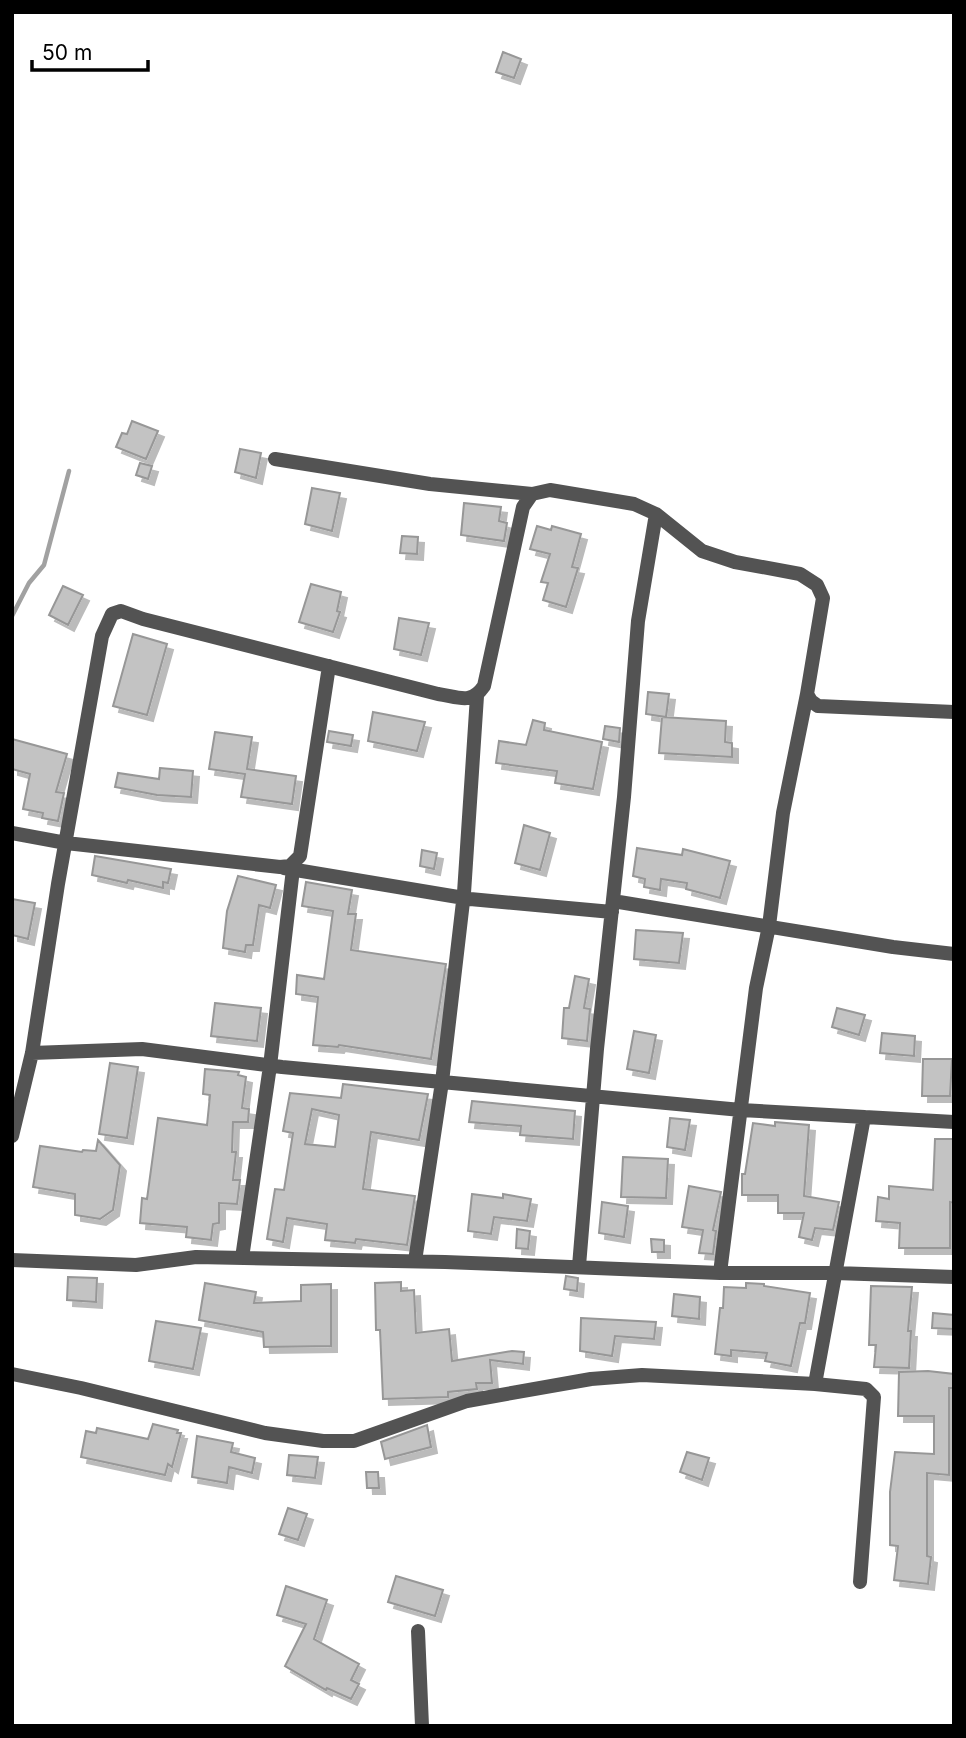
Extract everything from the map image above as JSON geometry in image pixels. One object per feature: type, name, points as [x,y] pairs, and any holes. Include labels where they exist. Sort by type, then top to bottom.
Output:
[{"type":"street","points":[[275,459],[430,484],[532,494],[550,490],[634,504],[656,514],[702,551],[735,562],[800,574],[817,585],[824,598],[783,813],[769,926],[756,988],[720,1273]]},
{"type":"street","points":[[415,1261],[442,1082],[463,898],[477,696],[484,686],[523,508],[532,494]]},
{"type":"street","points":[[579,1266],[593,1096],[625,797],[638,621],[656,514]]},
{"type":"street","points":[[12,1136],[32,1052],[102,636],[112,614],[121,611],[143,619],[438,694],[469,699],[477,696]]},
{"type":"street","points":[[286,868],[300,856],[329,666]]},
{"type":"street","points":[[807,694],[818,706],[954,712]]},
{"type":"street","points":[[12,833],[66,843],[286,868],[463,898],[612,907],[769,926],[893,947],[954,954]]},
{"type":"street","points":[[243,1258],[270,1066],[286,868]]},
{"type":"street","points":[[32,1052],[142,1049],[270,1066],[741,1110],[954,1122]]},
{"type":"street","points":[[815,1384],[864,1117]]},
{"type":"street","points":[[12,1260],[136,1265],[196,1257],[579,1266],[720,1273],[954,1277]]},
{"type":"street","points":[[12,1374],[265,1433],[323,1441],[354,1440],[467,1401],[590,1379],[642,1375],[866,1389],[874,1396],[860,1582]]},
{"type":"street","points":[[418,1631],[422,1726]]},
{"type":"building","points":[[503,52],[521,59],[514,78],[496,72]]},
{"type":"building","points":[[132,421],[158,431],[146,459],[116,447],[122,433],[127,434]]},
{"type":"building","points":[[240,449],[261,453],[256,478],[235,472]]},
{"type":"building","points":[[140,463],[152,466],[148,479],[136,475]]},
{"type":"building","points":[[312,488],[340,493],[332,531],[305,524]]},
{"type":"building","points":[[464,503],[501,507],[499,521],[507,523],[504,541],[461,535]]},
{"type":"building","points":[[537,526],[551,530],[552,526],[581,534],[572,567],[578,568],[566,607],[543,600],[548,583],[541,582],[550,554],[530,549]]},
{"type":"building","points":[[402,536],[418,537],[417,554],[400,553]]},
{"type":"building","points":[[311,584],[341,592],[337,611],[340,612],[333,632],[299,622]]},
{"type":"building","points":[[63,586],[83,595],[68,625],[49,615]]},
{"type":"building","points":[[399,618],[429,623],[421,655],[394,649]]},
{"type":"building","points":[[133,634],[167,644],[147,715],[113,706]]},
{"type":"building","points":[[648,692],[669,694],[666,717],[646,714]]},
{"type":"building","points":[[373,712],[425,722],[417,751],[368,741]]},
{"type":"building","points":[[662,717],[726,721],[725,742],[732,743],[732,757],[659,753]]},
{"type":"building","points":[[533,720],[545,723],[544,730],[602,742],[593,789],[555,783],[557,771],[496,763],[499,741],[526,745]]},
{"type":"building","points":[[605,726],[620,728],[619,742],[603,739]]},
{"type":"building","points":[[329,731],[353,735],[351,746],[327,742]]},
{"type":"building","points":[[215,732],[252,737],[247,769],[296,776],[292,804],[241,797],[245,774],[209,769]]},
{"type":"building","points":[[12,739],[67,754],[56,792],[64,793],[58,821],[42,818],[43,813],[23,809],[30,774],[12,769]]},
{"type":"building","points":[[160,768],[193,771],[191,797],[157,795],[115,787],[118,773],[159,779]]},
{"type":"building","points":[[524,825],[550,833],[540,870],[515,863]]},
{"type":"building","points":[[637,848],[682,855],[683,849],[730,861],[720,898],[686,889],[687,883],[661,879],[660,890],[644,887],[645,879],[633,876]]},
{"type":"building","points":[[422,850],[437,853],[434,869],[420,866]]},
{"type":"building","points":[[95,856],[171,869],[168,883],[163,882],[163,888],[92,875]]},
{"type":"building","points":[[238,876],[276,885],[270,908],[259,905],[253,945],[246,945],[245,952],[223,948],[227,911]]},
{"type":"building","points":[[306,882],[352,890],[348,914],[356,914],[351,950],[446,964],[431,1059],[339,1045],[313,1045],[318,997],[296,994],[297,975],[324,979],[333,911],[302,906]]},
{"type":"building","points":[[12,899],[35,903],[28,939],[12,935]]},
{"type":"building","points":[[636,930],[683,933],[679,963],[634,959]]},
{"type":"building","points":[[575,976],[589,979],[584,1008],[590,1009],[587,1041],[562,1038],[564,1008],[569,1008]]},
{"type":"building","points":[[215,1003],[261,1008],[257,1041],[211,1036]]},
{"type":"building","points":[[837,1008],[865,1015],[859,1035],[832,1027]]},
{"type":"building","points":[[634,1031],[656,1035],[649,1073],[627,1069]]},
{"type":"building","points":[[882,1033],[915,1036],[914,1056],[880,1053]]},
{"type":"building","points":[[923,1059],[952,1059],[950,1096],[922,1096]]},
{"type":"building","points":[[110,1063],[138,1067],[127,1138],[99,1134]]},
{"type":"building","points":[[205,1069],[239,1072],[238,1075],[246,1077],[242,1108],[249,1109],[248,1122],[233,1122],[232,1152],[236,1152],[233,1180],[240,1180],[237,1204],[219,1203],[219,1223],[213,1224],[211,1240],[186,1237],[187,1227],[140,1223],[142,1198],[147,1199],[158,1118],[207,1125],[210,1095],[203,1094]]},
{"type":"building","points":[[343,1084],[428,1094],[419,1140],[371,1132],[363,1189],[415,1196],[407,1245],[356,1239],[355,1243],[325,1240],[327,1224],[287,1218],[283,1242],[267,1239],[275,1189],[284,1190],[293,1133],[283,1131],[290,1093],[341,1098]],"holes":[[[312,1109],[339,1115],[335,1147],[305,1144]]]},
{"type":"building","points":[[472,1101],[575,1111],[573,1139],[520,1135],[521,1126],[469,1122]]},
{"type":"building","points":[[670,1118],[690,1120],[685,1150],[667,1147]]},
{"type":"building","points":[[775,1122],[809,1125],[804,1196],[839,1202],[833,1230],[815,1228],[812,1240],[799,1237],[804,1213],[778,1213],[778,1195],[742,1195],[742,1174],[745,1174],[753,1123],[775,1126]]},
{"type":"building","points":[[935,1139],[954,1139],[954,1203],[950,1202],[950,1248],[899,1248],[900,1223],[876,1221],[878,1197],[889,1199],[889,1186],[933,1190]]},
{"type":"building","points":[[98,1140],[120,1165],[113,1210],[100,1219],[75,1215],[75,1194],[33,1187],[40,1146],[82,1152],[96,1151]]},
{"type":"building","points":[[623,1157],[668,1159],[666,1198],[621,1197]]},
{"type":"building","points":[[689,1186],[721,1192],[713,1230],[716,1231],[713,1254],[699,1253],[703,1230],[682,1227]]},
{"type":"building","points":[[472,1194],[503,1198],[503,1194],[531,1199],[527,1221],[494,1217],[491,1234],[468,1231]]},
{"type":"building","points":[[602,1202],[628,1206],[624,1237],[599,1233]]},
{"type":"building","points":[[517,1229],[530,1231],[528,1249],[516,1248]]},
{"type":"building","points":[[651,1239],[664,1240],[664,1252],[652,1252]]},
{"type":"building","points":[[566,1276],[578,1278],[577,1291],[564,1289]]},
{"type":"building","points":[[68,1277],[97,1278],[96,1302],[67,1300]]},
{"type":"building","points":[[401,1282],[401,1291],[414,1290],[416,1333],[449,1329],[452,1361],[512,1351],[524,1352],[523,1364],[490,1360],[492,1383],[476,1383],[477,1389],[448,1392],[448,1397],[383,1399],[380,1330],[376,1330],[375,1283]]},
{"type":"building","points":[[205,1283],[256,1292],[254,1303],[301,1301],[301,1285],[331,1284],[331,1346],[264,1347],[263,1332],[199,1320]]},
{"type":"building","points":[[746,1283],[810,1293],[805,1323],[800,1323],[791,1366],[765,1361],[767,1353],[731,1350],[731,1356],[715,1354],[724,1287],[746,1288]]},
{"type":"building","points":[[871,1286],[912,1287],[908,1331],[911,1331],[909,1368],[874,1367],[876,1345],[869,1345]]},
{"type":"building","points":[[674,1294],[700,1297],[699,1319],[672,1316]]},
{"type":"building","points":[[933,1313],[954,1315],[954,1329],[932,1328]]},
{"type":"building","points":[[581,1318],[656,1322],[654,1339],[615,1336],[612,1356],[580,1351]]},
{"type":"building","points":[[156,1321],[201,1328],[193,1369],[149,1361]]},
{"type":"building","points":[[899,1372],[954,1374],[954,1388],[949,1388],[949,1475],[927,1473],[927,1556],[931,1557],[928,1584],[894,1580],[898,1546],[890,1545],[890,1492],[895,1452],[934,1454],[934,1416],[898,1416]]},
{"type":"building","points":[[153,1424],[181,1433],[172,1467],[168,1464],[165,1475],[81,1457],[86,1431],[96,1433],[97,1428],[148,1439]]},
{"type":"building","points":[[427,1425],[431,1447],[385,1459],[381,1442]]},
{"type":"building","points":[[197,1436],[233,1443],[231,1452],[255,1458],[252,1473],[229,1467],[227,1483],[192,1477]]},
{"type":"building","points":[[687,1452],[709,1458],[702,1480],[680,1472]]},
{"type":"building","points":[[289,1455],[318,1457],[315,1478],[287,1475]]},
{"type":"building","points":[[366,1472],[378,1472],[379,1488],[367,1488]]},
{"type":"building","points":[[288,1508],[307,1514],[298,1540],[279,1534]]},
{"type":"building","points":[[396,1576],[443,1590],[435,1616],[388,1602]]},
{"type":"building","points":[[286,1586],[327,1600],[314,1639],[359,1664],[351,1680],[359,1684],[351,1699],[327,1688],[326,1690],[285,1666],[306,1624],[277,1615]]},
{"type":"waterway","points":[[12,616],[29,583],[44,565],[69,471]]}]
